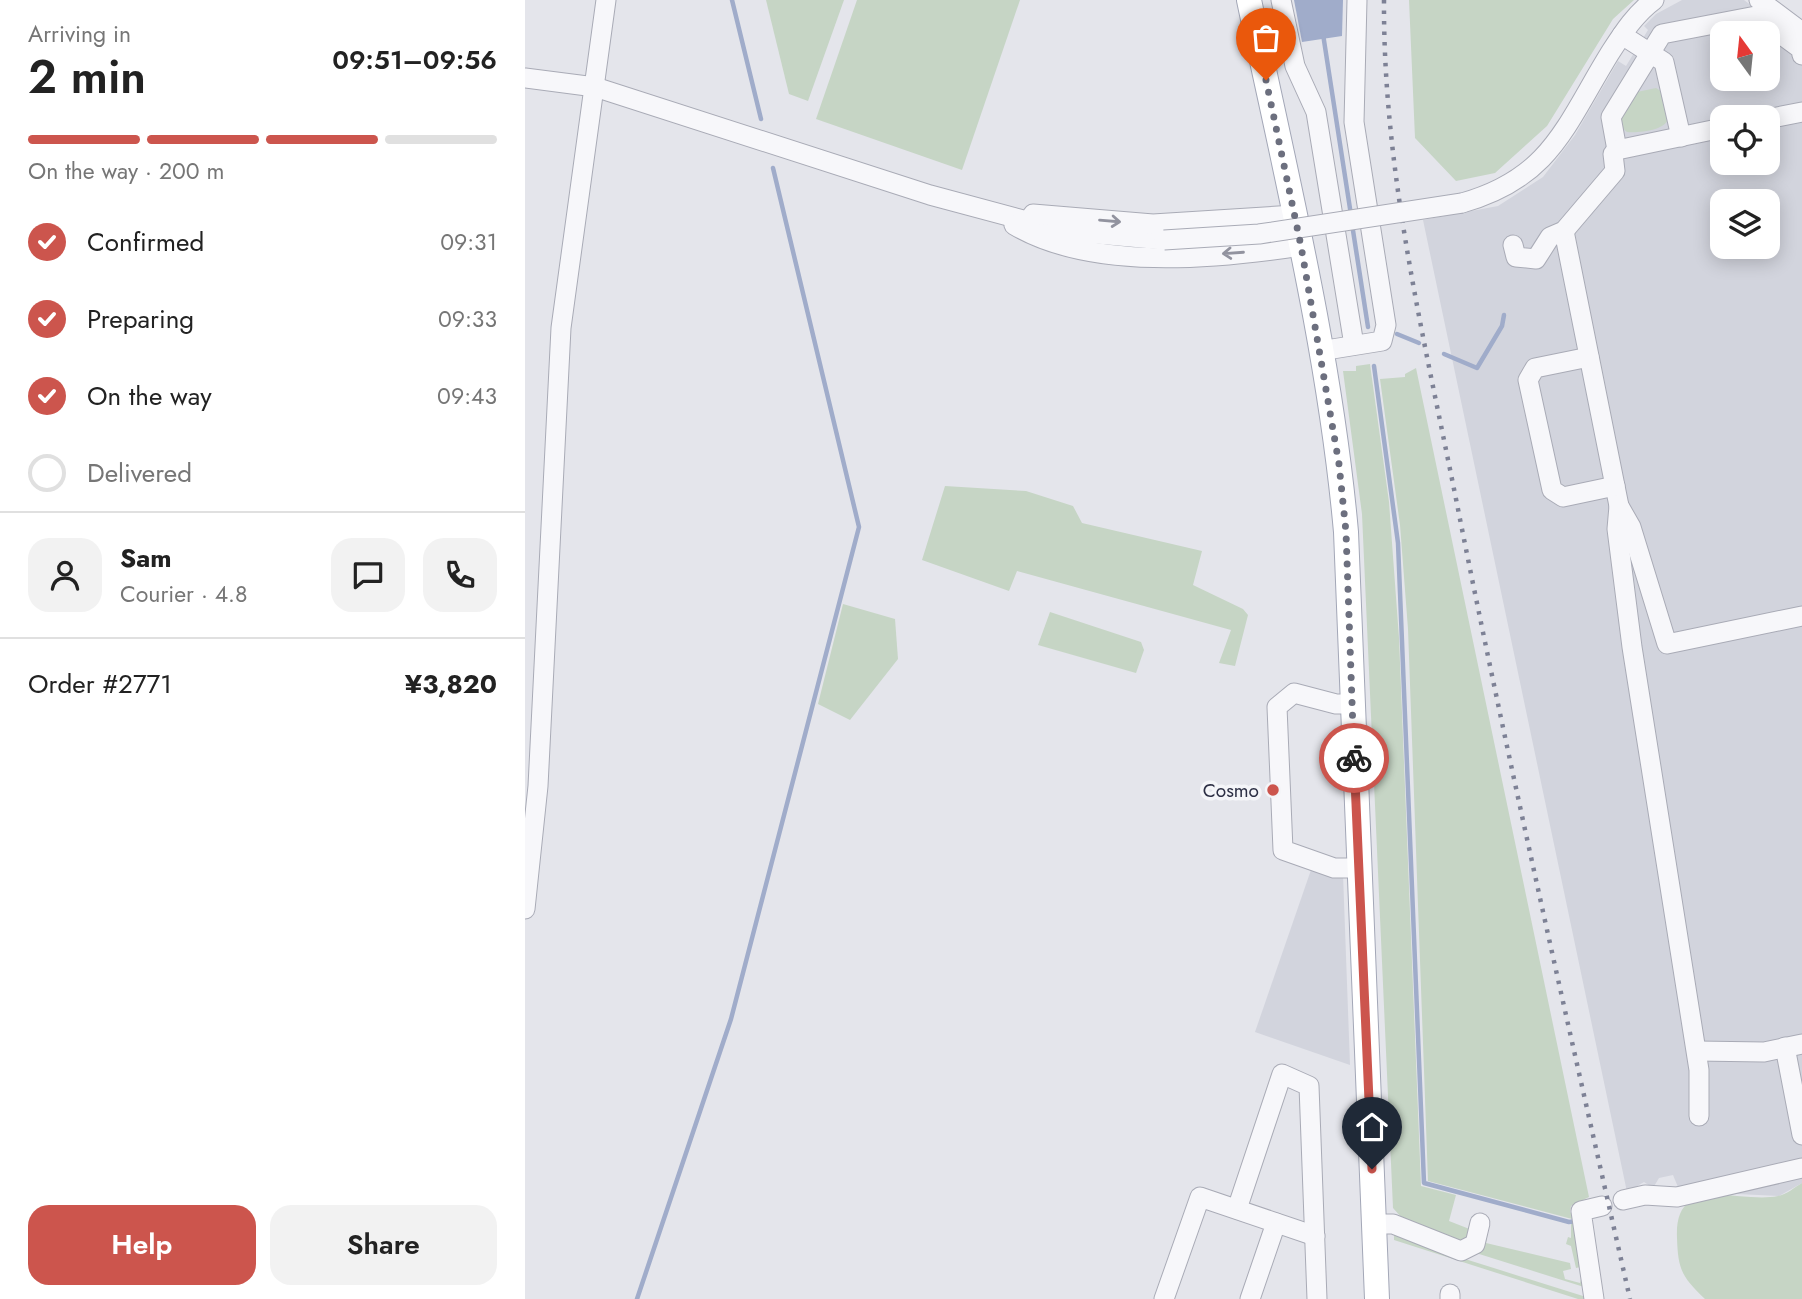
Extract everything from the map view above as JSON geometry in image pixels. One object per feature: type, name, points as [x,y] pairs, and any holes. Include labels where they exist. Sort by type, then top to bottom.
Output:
[{"type":"main road","points":[[1249,0],[1301,246],[1342,491],[1377,1299]]},
{"type":"street","points":[[525,909],[538,786],[561,328],[606,0]]},
{"type":"street","points":[[1281,0],[1295,66],[1316,112],[1354,345]]},
{"type":"street","points":[[1319,351],[1382,341],[1386,325],[1354,122],[1357,0]]},
{"type":"street","points":[[525,78],[595,87],[993,213],[1064,231],[1164,240],[1259,234],[1462,204],[1514,184],[1535,168],[1573,115],[1622,35],[1640,10],[1654,0]]},
{"type":"street","points":[[1759,0],[1802,32]]},
{"type":"street","points":[[1618,150],[1611,117],[1662,34],[1756,16],[1801,49],[1802,55]]},
{"type":"street","points":[[1622,35],[1664,62],[1681,137]]},
{"type":"street","points":[[1780,116],[1802,112]]},
{"type":"street","points":[[1513,245],[1516,257],[1536,259],[1550,237],[1564,231],[1615,171],[1613,154],[1618,150],[1710,131]]},
{"type":"street","points":[[993,213],[1153,224],[1294,215]]},
{"type":"street","points":[[993,213],[1051,244],[1108,252],[1182,256],[1301,246]]},
{"type":"street","points":[[1564,231],[1619,506],[1617,529],[1632,647],[1697,1051],[1699,1116]]},
{"type":"street","points":[[1589,357],[1535,368],[1528,380],[1552,490],[1563,497],[1615,486]]},
{"type":"street","points":[[1619,506],[1655,575],[1667,644],[1802,616]]},
{"type":"street","points":[[1352,704],[1336,705],[1294,693],[1277,707],[1283,850],[1334,868],[1359,868]]},
{"type":"street","points":[[1697,1051],[1764,1052],[1793,1046],[1802,1135]]},
{"type":"street","points":[[1237,1209],[1282,1074],[1308,1086],[1317,1299]]},
{"type":"street","points":[[1623,1200],[1645,1195],[1677,1197],[1802,1168]]},
{"type":"street","points":[[1164,1299],[1200,1197],[1315,1236]]},
{"type":"street","points":[[1594,1299],[1581,1211],[1602,1206]]},
{"type":"street","points":[[1250,1299],[1276,1223]]},
{"type":"street","points":[[1374,1224],[1393,1224],[1461,1251],[1475,1244],[1480,1223]]},
{"type":"shaded area","points":[[1682,0],[1744,0],[1772,21],[1710,21],[1710,91],[1780,91],[1780,27],[1802,44],[1802,1183],[1779,1196],[1716,1193],[1685,1204],[1673,1175],[1659,1178],[1653,1188],[1644,1182],[1627,1192],[1423,220],[1498,206],[1543,177],[1575,135],[1618,61],[1626,66],[1648,30],[1644,26],[1656,14]]},
{"type":"shaded area","points":[[1312,867],[1343,874],[1350,1065],[1255,1032]]},
{"type":"green space","points":[[766,0],[844,0],[808,101],[789,94]]},
{"type":"green space","points":[[857,0],[1020,0],[962,170],[816,119]]},
{"type":"green space","points":[[1409,0],[1634,0],[1613,19],[1547,126],[1495,173],[1456,181],[1415,138]]},
{"type":"green space","points":[[1656,88],[1664,93],[1669,110],[1667,121],[1652,130],[1627,132],[1621,127],[1620,119],[1637,92]]},
{"type":"green space","points":[[1370,364],[1389,502],[1399,638],[1421,1186],[1456,1195],[1449,1221],[1472,1230],[1466,1244],[1402,1218],[1393,1208],[1362,514],[1343,371],[1356,371],[1356,366]]},
{"type":"green space","points":[[1416,368],[1589,1197],[1571,1206],[1570,1212],[1576,1218],[1572,1219],[1428,1181],[1408,629],[1400,525],[1380,379],[1405,377],[1405,374]]},
{"type":"green space","points":[[945,486],[1026,491],[1073,506],[1082,523],[1202,551],[1193,585],[1243,609],[1248,615],[1235,666],[1219,663],[1231,630],[1017,571],[1009,591],[922,560]]},
{"type":"green space","points":[[843,604],[895,619],[898,659],[850,720],[818,704]]},
{"type":"green space","points":[[1050,612],[1141,642],[1144,650],[1136,673],[1038,645]]},
{"type":"green space","points":[[1802,1183],[1802,1299],[1705,1299],[1691,1285],[1680,1266],[1677,1238],[1679,1218],[1686,1205],[1697,1198],[1712,1195],[1778,1196]]},
{"type":"green space","points":[[1571,1223],[1580,1223],[1590,1299],[1578,1299],[1394,1240],[1394,1231],[1465,1259],[1583,1296],[1584,1287],[1476,1253],[1485,1231],[1488,1232],[1486,1243],[1570,1263],[1571,1269],[1563,1271],[1565,1279],[1580,1283],[1585,1266],[1576,1268],[1571,1246],[1566,1244],[1568,1237],[1571,1238]]},
{"type":"water","points":[[1294,0],[1343,0],[1342,36],[1302,42]]},
{"type":"waterway","points":[[732,0],[761,119]]},
{"type":"waterway","points":[[1323,34],[1351,215]]},
{"type":"waterway","points":[[637,1299],[731,1019],[859,527],[773,168]]},
{"type":"waterway","points":[[1352,224],[1368,327]]},
{"type":"waterway","points":[[1444,354],[1477,368],[1502,326],[1504,315]]},
{"type":"waterway","points":[[1397,334],[1419,343]]},
{"type":"waterway","points":[[1374,366],[1398,543],[1424,1183],[1569,1222],[1577,1221]]},
{"type":"railway","points":[[1384,0],[1390,126],[1418,313],[1519,800],[1630,1299]]},
{"type":"way so far","points":[[1266,80],[1301,246],[1339,464],[1346,532],[1354,758]]},
{"type":"place","name":"Cosmo","points":[[1273,790]]},
{"type":"route","points":[[1354,758],[1372,1169]]}]
